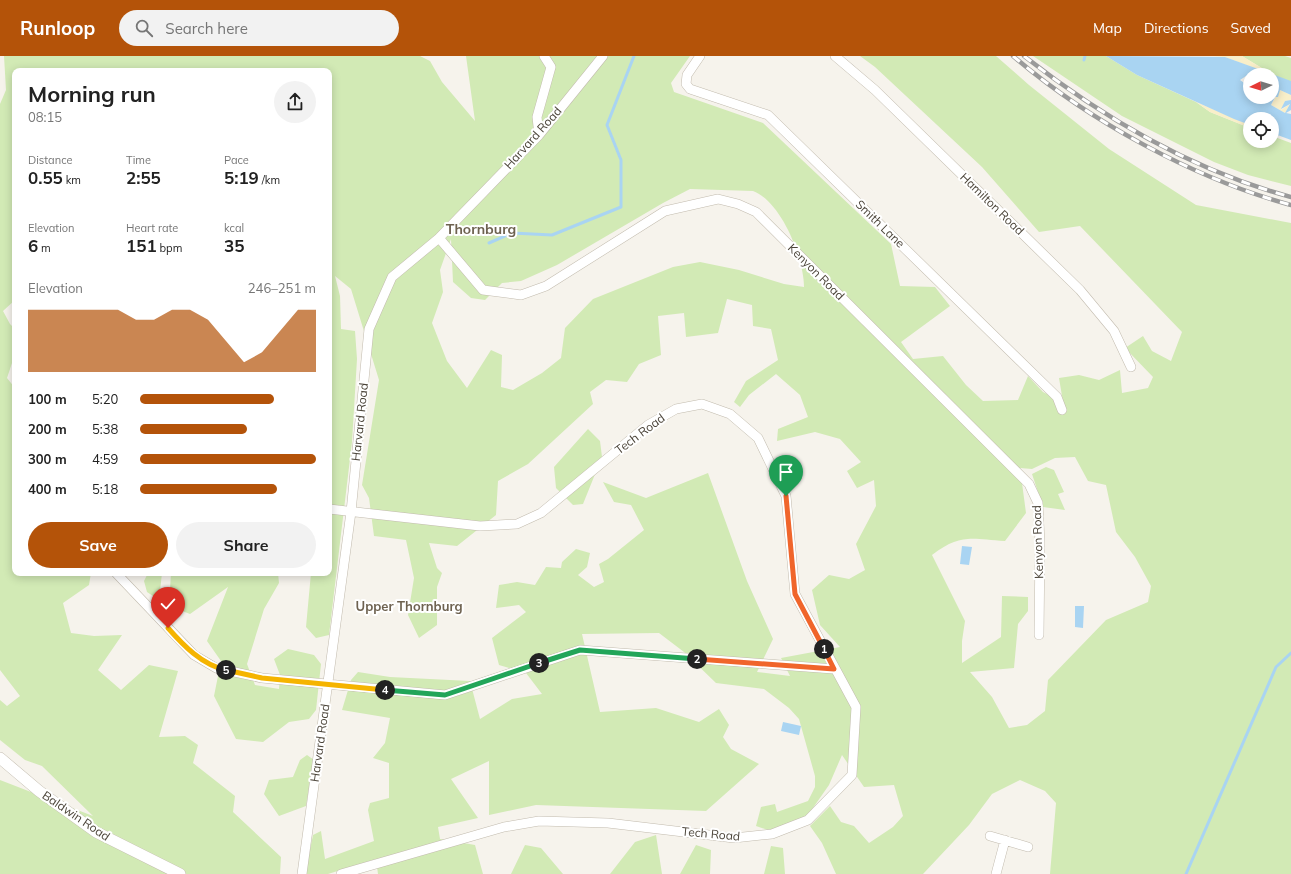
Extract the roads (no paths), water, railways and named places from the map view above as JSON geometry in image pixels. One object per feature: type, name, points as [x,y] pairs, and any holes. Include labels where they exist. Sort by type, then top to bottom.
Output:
[{"type":"street","points":[[539,135],[537,118],[551,67],[544,56]]},
{"type":"street","name":"Harvard Road","points":[[302,874],[351,512],[369,329],[392,277],[439,238],[539,135],[603,56]]},
{"type":"street","name":"Smith Lane","points":[[700,56],[690,70],[686,84],[690,89],[768,115],[1057,397],[1062,410]]},
{"type":"street","name":"Hamilton Road","points":[[835,56],[875,90],[1080,290],[1114,331],[1131,367]]},
{"type":"street","name":"Kenyon Road","points":[[439,238],[483,290],[521,295],[546,286],[664,211],[718,199],[738,204],[756,212],[1029,484],[1038,503],[1040,543],[1039,635]]},
{"type":"street","name":"Tech Road","points":[[332,509],[480,526],[517,524],[541,513],[648,426],[676,409],[702,404],[730,414],[758,438],[786,496],[795,594],[834,669],[856,707],[852,775],[808,820],[772,834],[734,838],[608,822],[539,821],[504,827],[341,874]]},
{"type":"street","points":[[119,576],[194,655],[216,668],[262,678],[445,695],[580,650],[834,669]]},
{"type":"street","name":"Baldwin Road","points":[[0,758],[39,791],[96,832],[180,874]]},
{"type":"street","points":[[990,836],[1028,847]]},
{"type":"street","points":[[996,874],[1005,840]]},
{"type":"water","points":[[1106,56],[1225,57],[1255,68],[1243,68],[1243,78],[1240,80],[1243,82],[1243,104],[1272,104],[1285,113],[1290,104],[1281,109],[1285,101],[1291,100],[1291,110],[1286,113],[1291,114],[1291,140],[1279,136],[1279,112],[1243,112],[1243,122],[1137,75]]},
{"type":"water","points":[[1279,77],[1291,81],[1291,95],[1280,90],[1279,94]]},
{"type":"water","points":[[962,546],[972,547],[969,565],[960,564]]},
{"type":"water","points":[[1075,606],[1084,606],[1083,628],[1075,627]]},
{"type":"water","points":[[783,722],[801,726],[799,735],[781,731]]},
{"type":"waterway","points":[[489,243],[512,233],[552,235],[621,207],[621,160],[607,125],[634,56]]},
{"type":"waterway","points":[[1084,60],[1085,56]]},
{"type":"waterway","points":[[1186,874],[1276,667],[1291,653]]},
{"type":"railway","points":[[1013,56],[1075,103],[1144,145],[1181,164],[1218,180],[1255,194],[1291,205]]},
{"type":"railway","points":[[1024,56],[1085,101],[1151,140],[1219,173],[1291,197]]},
{"type":"district","name":"Thornburg","points":[[481,229]]},
{"type":"district","name":"Upper Thornburg","points":[[409,606]]}]
